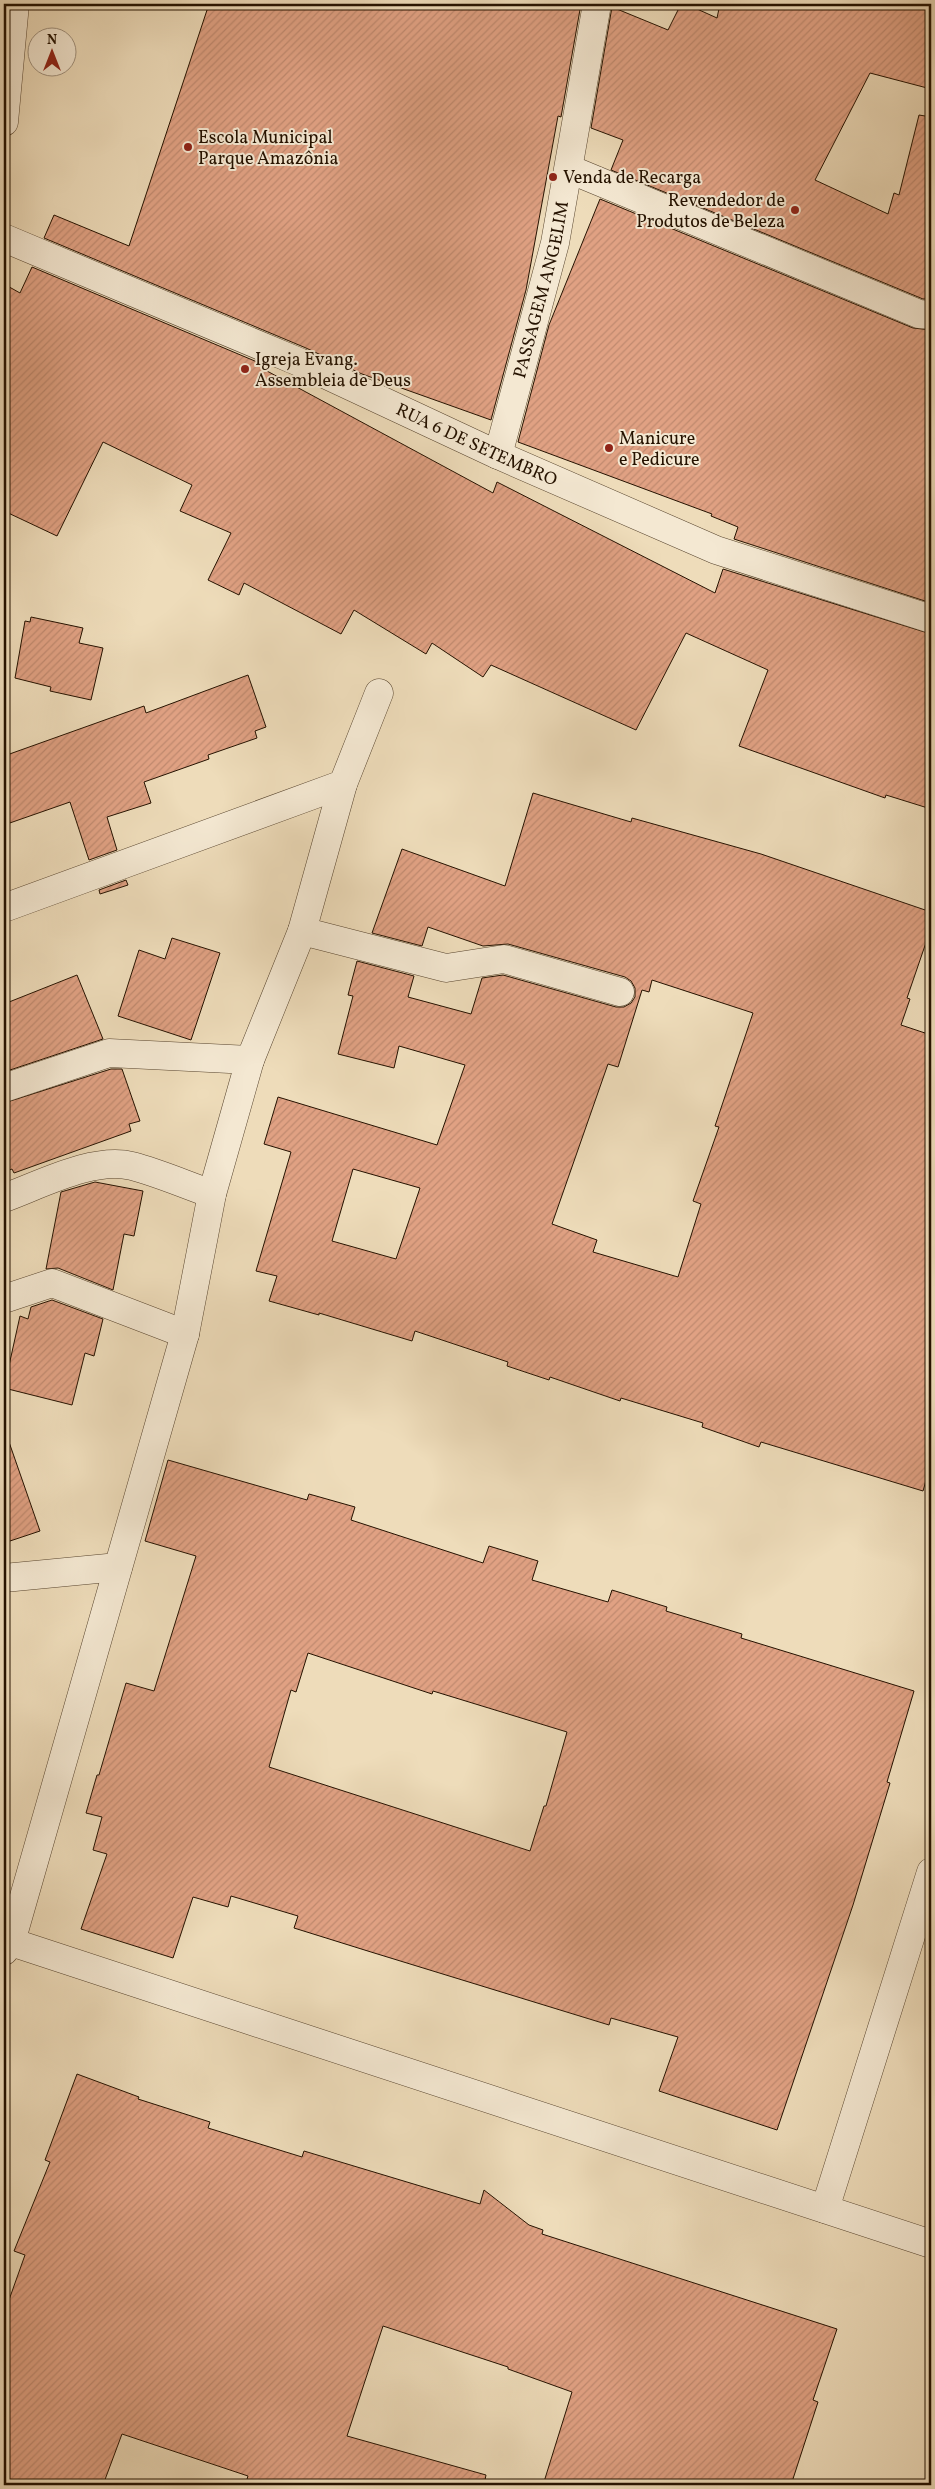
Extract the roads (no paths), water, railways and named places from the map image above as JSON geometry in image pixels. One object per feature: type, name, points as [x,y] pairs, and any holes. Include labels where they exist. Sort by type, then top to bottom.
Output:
[{"type":"street","points":[[4,122],[15,4]]},
{"type":"street","name":"PASSAGEM ANGELIM","points":[[498,455],[555,243],[597,4]]},
{"type":"street","points":[[569,169],[919,314],[931,315]]},
{"type":"street","name":"RUA 6 DE SETEMBRO","points":[[4,238],[299,362],[498,455],[716,550],[931,619]]},
{"type":"street","points":[[379,693],[343,784],[302,931],[250,1060],[212,1194],[185,1334],[7,1946],[931,2244]]},
{"type":"street","points":[[4,908],[343,784]]},
{"type":"street","points":[[302,931],[446,968],[504,959],[620,992]]},
{"type":"street","points":[[4,1088],[109,1053],[250,1060]]},
{"type":"street","points":[[4,1198],[74,1171],[98,1165],[131,1165],[212,1194]]},
{"type":"street","points":[[4,1298],[52,1283],[185,1334]]},
{"type":"street","points":[[4,1578],[118,1567]]},
{"type":"street","points":[[825,2209],[926,1910],[931,1872]]},
{"type":"place","name":"Escola Municipal Parque Amazônia","points":[[188,147]]},
{"type":"place","name":"Venda de Recarga","points":[[553,177]]},
{"type":"place","name":"Revendedor de Produtos de Beleza","points":[[795,210]]},
{"type":"place","name":"Igreja Evang. Assembleia de Deus","points":[[245,369]]},
{"type":"place","name":"Manicure e Pedicure","points":[[609,448]]}]
